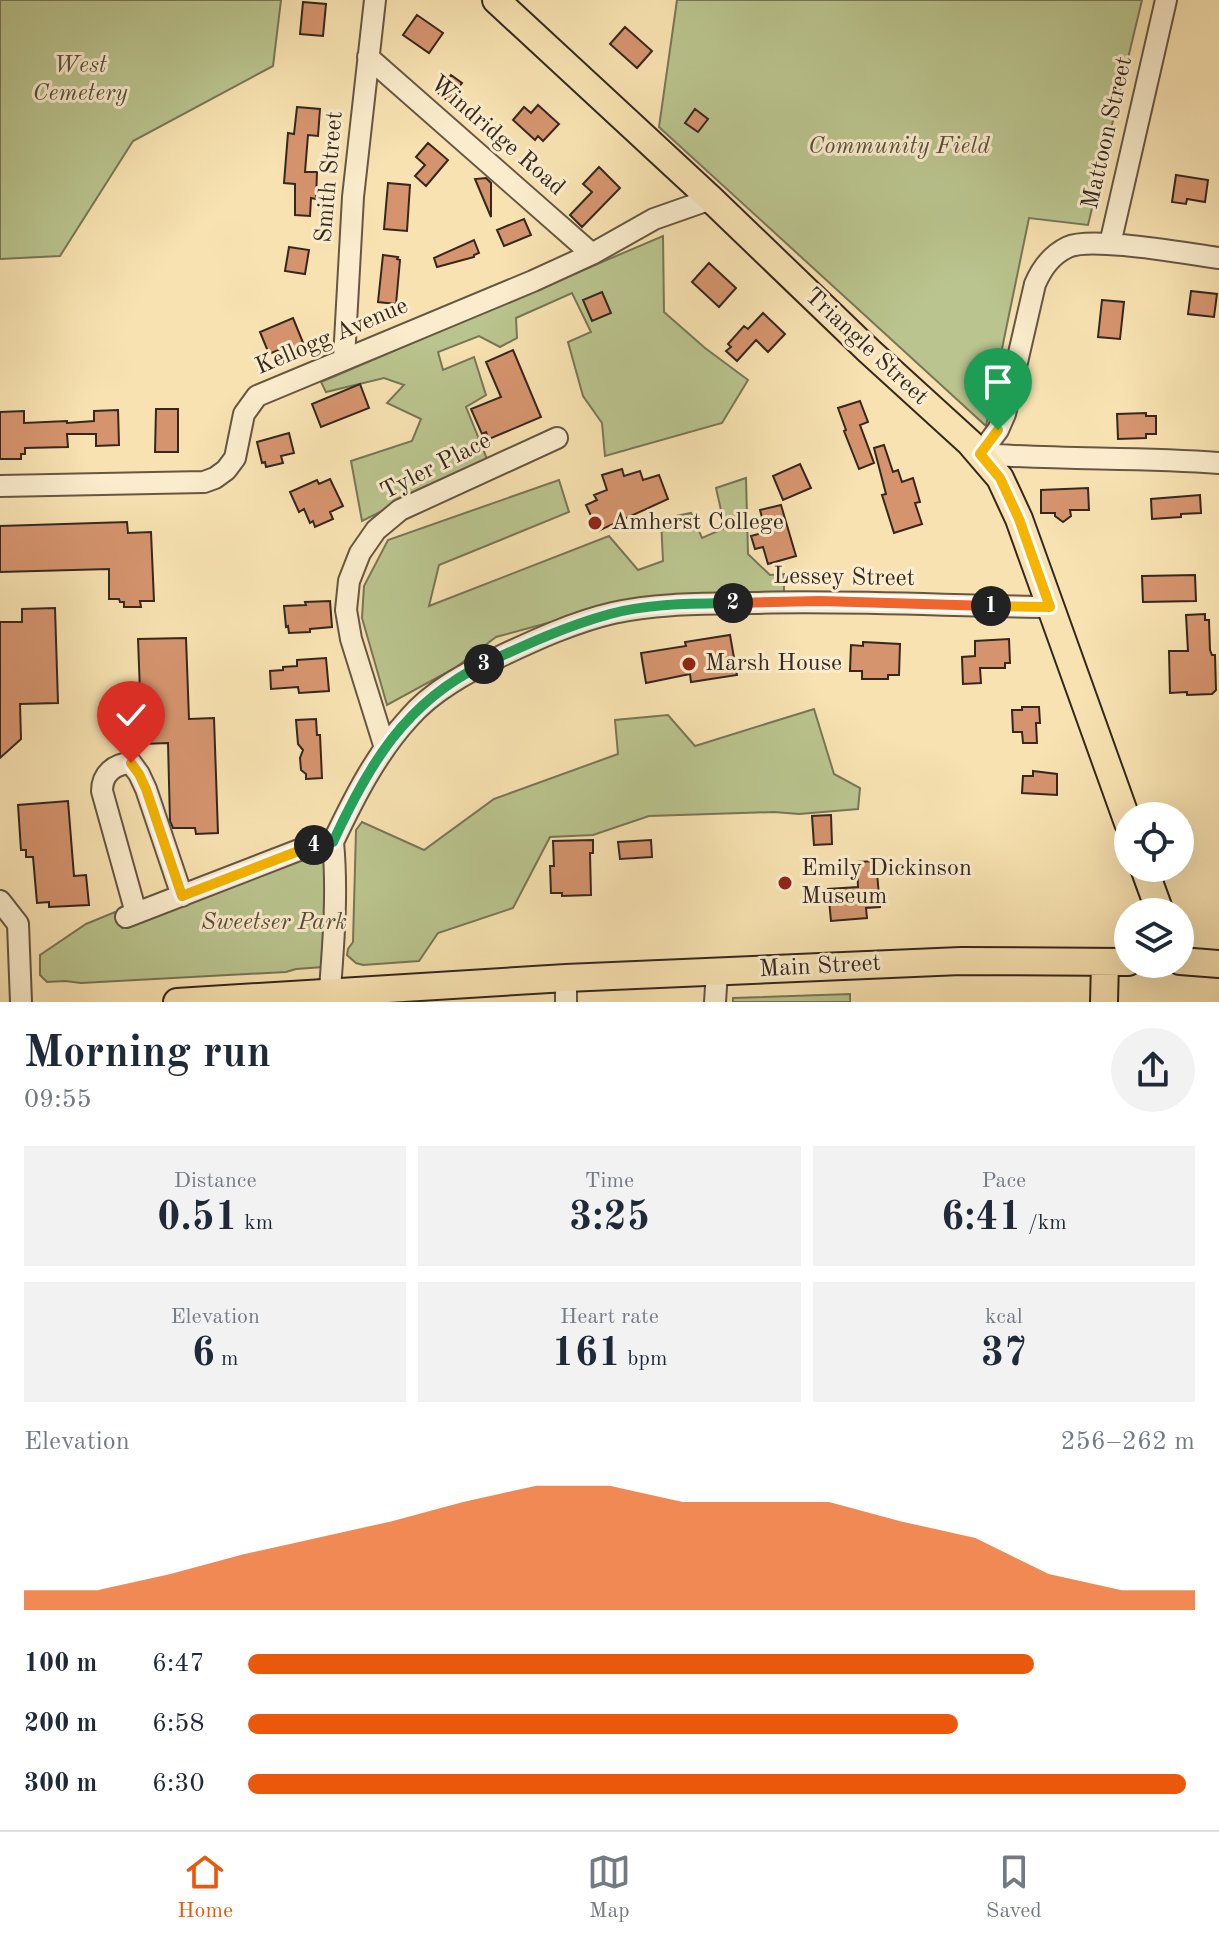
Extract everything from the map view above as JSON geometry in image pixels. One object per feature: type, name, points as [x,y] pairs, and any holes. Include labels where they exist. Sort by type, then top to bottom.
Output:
[{"type":"main road","name":"Triangle Street","points":[[496,0],[980,454],[1000,478],[1019,519],[1120,802]]},
{"type":"main road","name":"Main Street","points":[[177,1002],[566,990],[717,972],[961,961],[1114,962]]},
{"type":"main road","points":[[1194,962],[1219,964]]},
{"type":"main road","points":[[1104,1002],[1114,969]]},
{"type":"street","name":"Smith Street","points":[[344,359],[353,197],[375,0]]},
{"type":"street","name":"Mattoon Street","points":[[980,454],[998,430],[1005,414],[1035,284],[1041,270],[1049,260],[1071,245],[1093,242],[1110,244],[1166,0]]},
{"type":"street","name":"Windridge Road","points":[[368,57],[592,254]]},
{"type":"street","name":"Kellogg Avenue","points":[[0,486],[204,482],[215,478],[235,458],[244,414],[257,396],[533,281],[592,254],[654,219],[711,199]]},
{"type":"street","points":[[1110,244],[1219,258]]},
{"type":"street","name":"Tyler Place","points":[[385,748],[351,639],[346,610],[349,581],[360,553],[376,530],[400,510],[557,438]]},
{"type":"street","points":[[980,454],[1020,458],[1163,459],[1219,463]]},
{"type":"street","name":"Lessey Street","points":[[333,842],[385,748],[410,716],[435,695],[473,670],[552,634],[612,613],[679,604],[820,601],[1050,607]]},
{"type":"street","points":[[182,896],[146,789],[131,763],[122,763],[105,775],[102,791],[131,915],[182,896],[299,850],[333,842],[333,948],[329,997]]},
{"type":"street","points":[[0,901],[18,924],[21,1002]]},
{"type":"street","points":[[715,1002],[717,972]]},
{"type":"green space","name":"West Cemetery","points":[[0,0],[281,0],[273,66],[133,141],[60,256],[0,259]]},
{"type":"green space","name":"Community Field","points":[[677,0],[1142,0],[1088,225],[1029,218],[986,426],[659,127]]},
{"type":"green space","points":[[663,236],[664,312],[748,380],[722,423],[605,456],[602,423],[583,396],[568,342],[591,332],[572,293],[516,318],[517,338],[500,347],[479,336],[438,352],[443,370],[474,357],[486,395],[466,407],[487,459],[362,521],[351,461],[412,441],[421,419],[387,403],[404,385],[384,378],[326,392],[321,382]]},
{"type":"green space","points":[[746,478],[748,554],[770,575],[784,574],[784,594],[566,618],[496,637],[455,668],[387,705],[362,618],[364,586],[388,540],[559,480],[569,512],[439,565],[429,606],[609,536],[638,570],[663,561],[661,519],[691,513],[702,538],[725,528],[716,488]]},
{"type":"green space","points":[[814,709],[834,774],[860,788],[858,809],[799,814],[649,816],[593,835],[550,837],[513,908],[438,933],[419,961],[363,965],[347,955],[353,942],[356,830],[362,822],[424,850],[494,799],[618,754],[615,720],[668,715],[695,746]]},
{"type":"green space","name":"Sweetser Park","points":[[314,855],[325,861],[327,866],[323,967],[286,972],[81,983],[47,982],[40,975],[40,955],[86,924],[115,912],[122,928]]},
{"type":"green space","points":[[850,994],[850,1002],[733,1002],[733,998]]},
{"type":"building","points":[[303,2],[326,4],[323,36],[300,34]]},
{"type":"building","points":[[417,15],[443,33],[429,53],[403,35]]},
{"type":"building","points":[[625,27],[652,51],[637,68],[610,44]]},
{"type":"building","points":[[451,75],[462,83],[448,101],[437,92]]},
{"type":"building","points":[[538,105],[559,124],[543,141],[538,136],[535,140],[513,120],[524,107],[531,113]]},
{"type":"building","points":[[297,107],[320,109],[318,136],[308,135],[305,172],[317,172],[316,199],[311,198],[310,216],[295,215],[295,184],[284,183],[288,133],[294,134]]},
{"type":"building","points":[[695,109],[708,119],[698,132],[685,123]]},
{"type":"building","points":[[428,143],[448,160],[426,186],[415,176],[425,165],[416,157]]},
{"type":"building","points":[[599,167],[620,188],[582,227],[570,215],[592,192],[583,184]]},
{"type":"building","points":[[1176,175],[1208,180],[1205,202],[1187,199],[1186,204],[1172,202]]},
{"type":"building","points":[[486,178],[491,183],[491,217],[475,179]]},
{"type":"building","points":[[388,183],[410,185],[407,231],[384,229]]},
{"type":"building","points":[[524,219],[531,235],[504,246],[497,230]]},
{"type":"building","points":[[474,240],[479,253],[474,257],[437,267],[434,258]]},
{"type":"building","points":[[289,247],[309,250],[305,274],[285,271]]},
{"type":"building","points":[[383,255],[400,260],[396,304],[378,302]]},
{"type":"building","points":[[709,263],[736,288],[719,307],[692,282]]},
{"type":"building","points":[[1191,291],[1217,294],[1214,317],[1188,314]]},
{"type":"building","points":[[602,292],[611,313],[592,321],[583,300]]},
{"type":"building","points":[[1102,300],[1124,302],[1120,339],[1098,337]]},
{"type":"building","points":[[763,313],[785,334],[768,352],[756,340],[737,361],[726,351],[731,347],[728,344],[744,326],[748,329]]},
{"type":"building","points":[[293,318],[304,345],[283,354],[281,349],[269,354],[260,332]]},
{"type":"building","points":[[513,350],[541,417],[489,439],[486,432],[482,434],[471,409],[501,397],[486,362]]},
{"type":"building","points":[[360,384],[369,408],[321,427],[312,404]]},
{"type":"building","points":[[860,401],[868,422],[860,425],[874,463],[859,469],[838,408]]},
{"type":"building","points":[[156,409],[178,409],[178,452],[155,452]]},
{"type":"building","points":[[118,410],[119,445],[96,446],[96,434],[67,434],[68,447],[25,448],[21,459],[0,459],[0,412],[24,411],[24,423],[67,423],[94,421],[94,411]]},
{"type":"building","points":[[1146,413],[1146,416],[1156,416],[1156,434],[1146,434],[1146,438],[1118,439],[1117,414]]},
{"type":"building","points":[[289,433],[294,453],[281,456],[283,463],[266,467],[265,462],[262,463],[257,442]]},
{"type":"building","points":[[884,445],[893,472],[898,470],[902,482],[913,478],[920,502],[915,503],[922,524],[894,533],[882,495],[886,494],[874,448]]},
{"type":"building","points":[[800,464],[811,488],[783,500],[773,476]]},
{"type":"building","points":[[622,469],[624,476],[640,471],[643,480],[659,475],[668,499],[598,531],[586,505],[597,500],[594,495],[607,490],[602,475]]},
{"type":"building","points":[[330,479],[343,506],[330,512],[333,519],[315,527],[304,509],[299,512],[290,492],[317,480],[319,484]]},
{"type":"building","points":[[1088,488],[1089,510],[1070,510],[1071,516],[1063,522],[1055,513],[1041,513],[1041,490]]},
{"type":"building","points":[[1200,495],[1201,513],[1152,519],[1151,499]]},
{"type":"building","points":[[781,505],[796,556],[768,564],[763,547],[755,549],[751,536],[766,532],[760,510]]},
{"type":"building","points":[[127,522],[128,533],[151,532],[154,601],[140,601],[141,607],[124,607],[124,602],[119,599],[109,599],[109,569],[0,572],[0,526]]},
{"type":"building","points":[[1195,575],[1196,601],[1143,602],[1142,576]]},
{"type":"building","points":[[330,601],[332,627],[289,633],[284,606]]},
{"type":"building","points":[[55,608],[58,703],[20,704],[21,739],[0,758],[0,622],[22,622],[22,609]]},
{"type":"building","points":[[1205,614],[1205,620],[1209,620],[1210,650],[1215,655],[1216,690],[1212,694],[1170,693],[1169,651],[1188,651],[1186,615]]},
{"type":"building","name":"Marsh House","points":[[730,635],[737,675],[691,682],[690,674],[646,683],[641,653]]},
{"type":"building","points":[[186,638],[189,719],[214,718],[218,833],[196,834],[195,828],[173,828],[170,821],[168,743],[142,744],[138,639]]},
{"type":"building","points":[[1009,639],[1010,663],[1005,663],[1005,668],[980,668],[981,683],[963,684],[962,657],[975,656],[975,641]]},
{"type":"building","points":[[863,642],[900,644],[899,675],[888,675],[888,679],[862,679],[862,671],[850,671],[851,645],[863,646]]},
{"type":"building","points":[[326,658],[329,691],[299,693],[298,687],[271,689],[270,671],[297,666],[297,660]]},
{"type":"building","points":[[1022,707],[1039,707],[1037,743],[1023,743],[1022,732],[1013,732],[1012,710],[1022,710]]},
{"type":"building","points":[[316,719],[322,778],[306,779],[306,774],[301,770],[303,750],[298,744],[296,720]]},
{"type":"building","points":[[1033,771],[1057,774],[1057,795],[1022,793],[1023,776],[1033,776]]},
{"type":"building","points":[[68,801],[74,876],[86,875],[89,905],[49,907],[49,902],[37,903],[33,857],[26,857],[26,850],[21,850],[18,805]]},
{"type":"building","points":[[831,815],[832,844],[814,845],[812,816]]},
{"type":"building","points":[[593,840],[593,853],[590,853],[591,895],[562,896],[562,893],[551,893],[553,841]]},
{"type":"building","points":[[651,840],[652,857],[620,859],[618,842]]},
{"type":"building","points":[[876,861],[880,907],[866,908],[867,918],[831,921],[828,889],[858,887],[857,862]]},
{"type":"place","name":"Amherst College","points":[[595,523]]},
{"type":"place","name":"Marsh House","points":[[689,664]]},
{"type":"place","name":"Emily Dickinson Museum","points":[[785,883]]},
{"type":"route","points":[[131,763],[146,789],[182,896],[299,850],[333,842],[364,781],[385,748],[410,716],[435,695],[473,670],[515,649],[612,613],[679,604],[820,601],[1050,607],[1019,519],[1000,478],[980,454],[998,430]]}]
